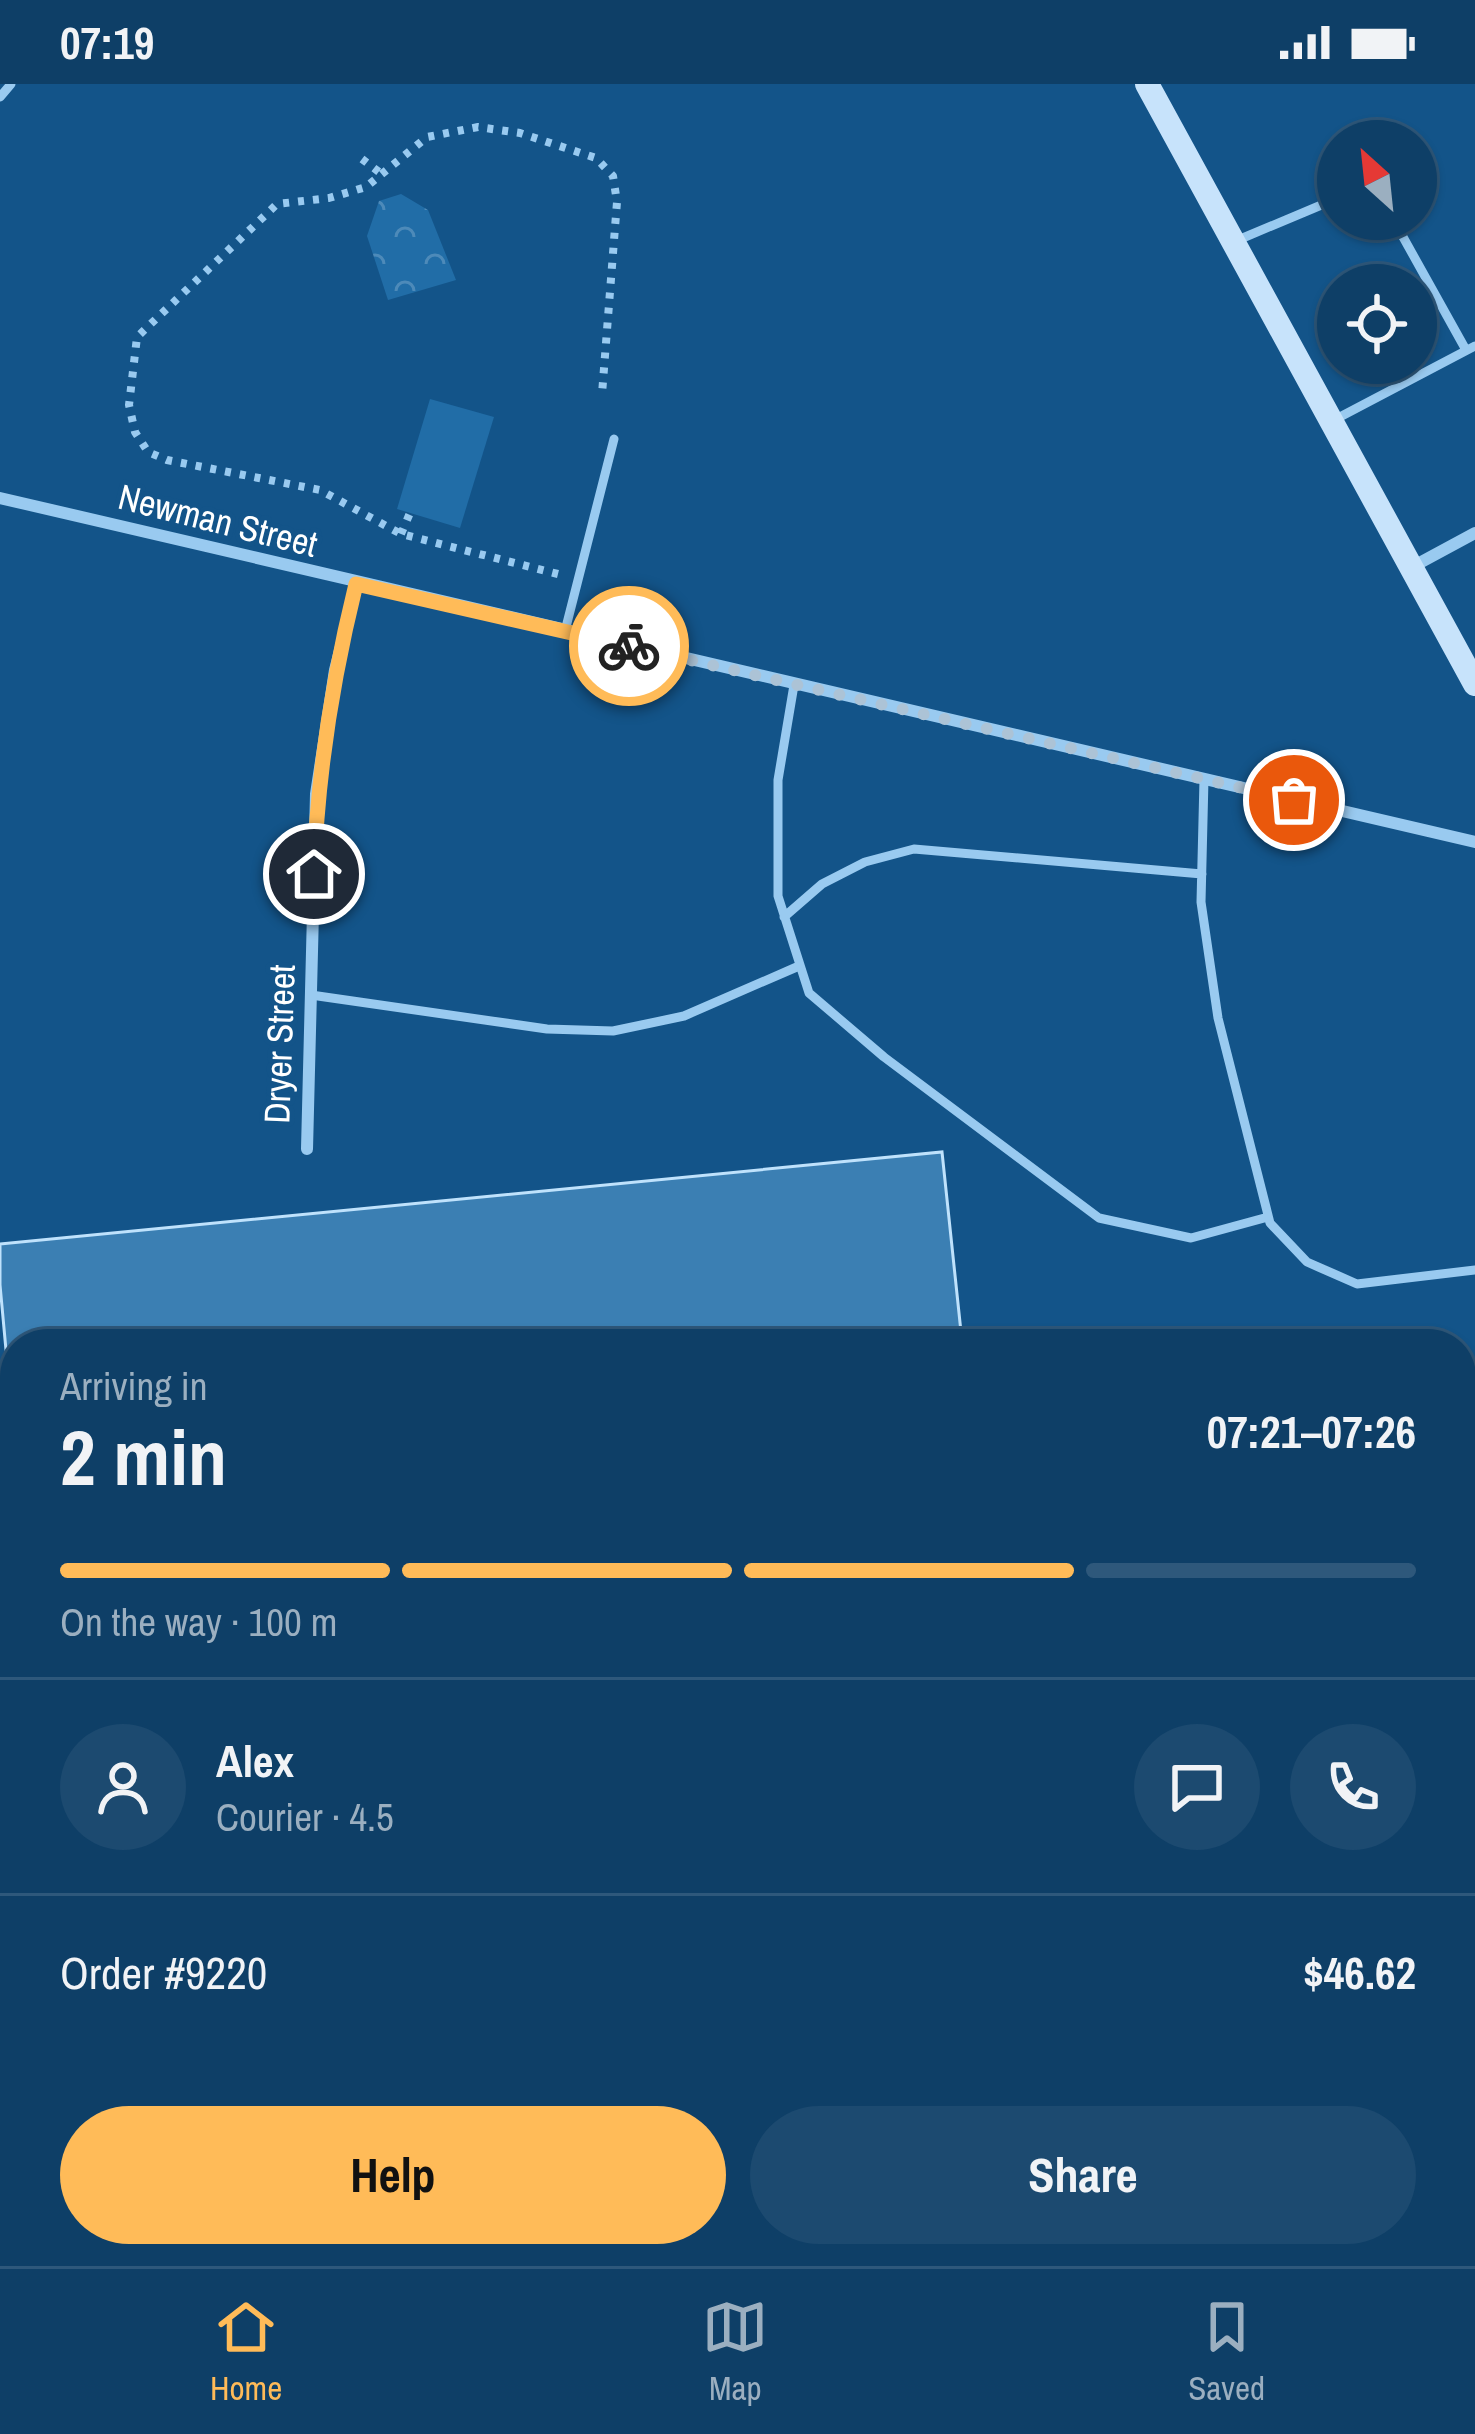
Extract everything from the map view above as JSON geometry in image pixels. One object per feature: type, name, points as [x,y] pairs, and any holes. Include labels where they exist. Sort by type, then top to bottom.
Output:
[{"type":"street","points":[[1147,84],[1475,684]]},
{"type":"street","name":"Newman Street","points":[[0,498],[1475,842]]},
{"type":"street","points":[[1411,568],[1475,533]]},
{"type":"street","name":"Dryer Street","points":[[307,1149],[316,794],[335,670],[356,584]]},
{"type":"lane","points":[[0,97],[11,84]]},
{"type":"lane","points":[[1234,242],[1317,207]]},
{"type":"lane","points":[[1331,422],[1471,348],[1406,240]]},
{"type":"lane","points":[[565,632],[614,439]]},
{"type":"lane","points":[[794,685],[778,780],[778,896],[809,992],[884,1057],[1099,1218],[1191,1238],[1268,1217]]},
{"type":"lane","points":[[1204,779],[1201,902],[1219,1018],[1268,1217],[1307,1262],[1358,1284],[1475,1270]]},
{"type":"lane","points":[[784,917],[822,884],[866,862],[914,849],[1202,874]]},
{"type":"lane","points":[[311,995],[548,1029],[613,1031],[684,1016],[799,967]]},
{"type":"path","points":[[577,579],[401,534],[320,490],[167,460],[148,452],[135,432],[130,405],[137,337],[277,204],[329,198],[366,187],[427,137],[478,127],[520,134],[596,158],[613,176],[617,202],[602,394]]},
{"type":"path","points":[[362,159],[383,175]]},
{"type":"path","points":[[401,534],[410,513]]},
{"type":"green space","points":[[401,194],[428,210],[456,280],[388,300],[367,236],[379,201]]},
{"type":"green space","points":[[430,399],[494,417],[460,528],[397,509]]},
{"type":"building","points":[[942,1152],[961,1329],[4,1329],[0,1244]]},
{"type":"way so far","points":[[629,646],[1294,800]]},
{"type":"route","points":[[314,874],[316,794],[335,670],[356,584],[629,646]]}]
